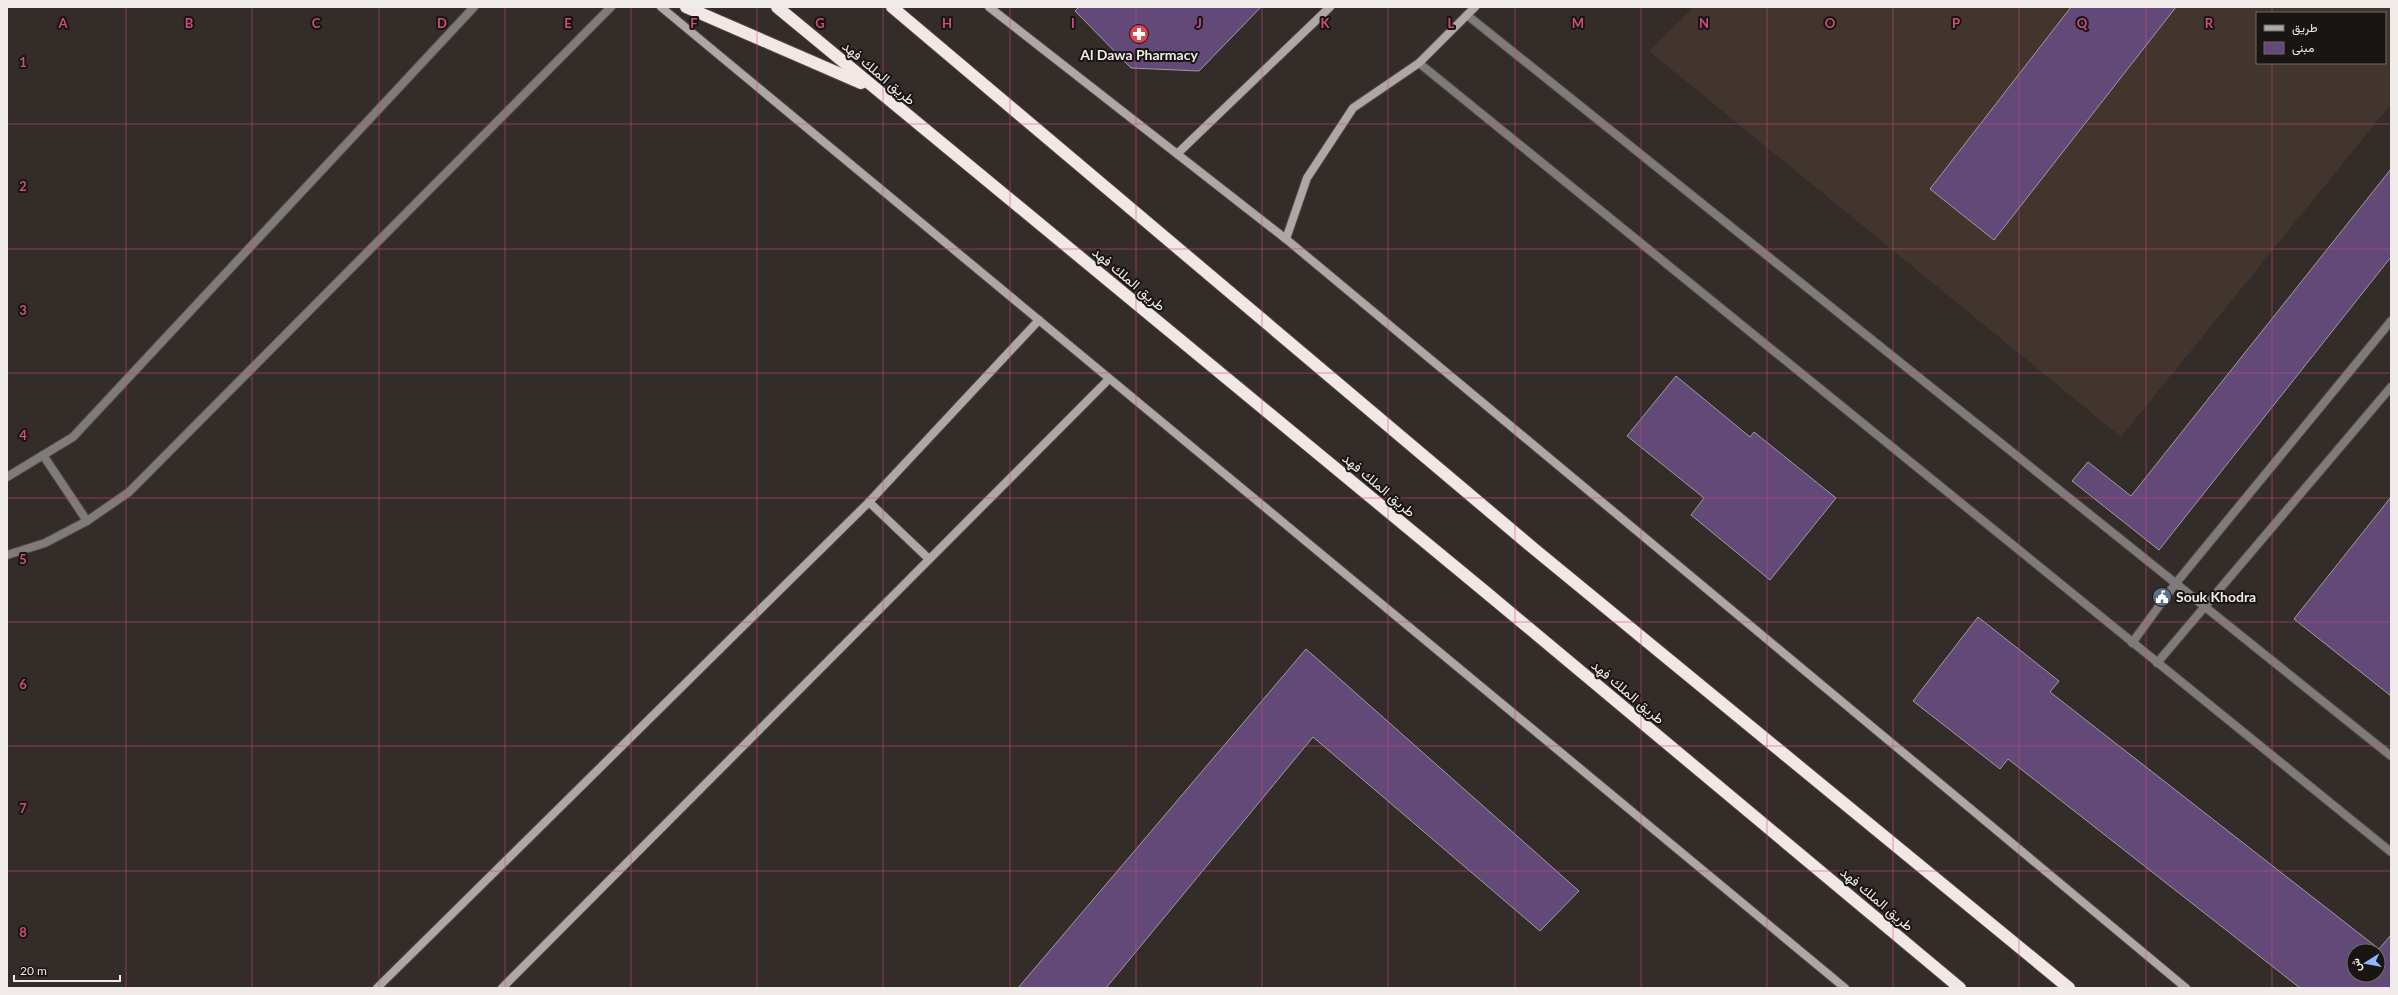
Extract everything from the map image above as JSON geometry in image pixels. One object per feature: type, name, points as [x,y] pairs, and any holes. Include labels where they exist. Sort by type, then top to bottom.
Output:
[{"type":"highway","points":[[686,7],[874,88]]},
{"type":"highway","name":"طريق الملك فهد","points":[[777,7],[1488,594],[1960,988]]},
{"type":"highway","points":[[892,7],[1533,548],[2069,988]]},
{"type":"main road","points":[[661,7],[1845,988]]},
{"type":"main road","points":[[989,7],[1286,239],[2186,988]]},
{"type":"main road","points":[[1177,154],[1330,7]]},
{"type":"main road","points":[[1286,239],[1307,178],[1353,108],[1418,63],[1475,7]]},
{"type":"main road","points":[[376,988],[869,502],[1039,320]]},
{"type":"main road","points":[[502,988],[1109,379]]},
{"type":"main road","points":[[869,502],[929,559]]},
{"type":"street","points":[[7,477],[73,437],[474,7]]},
{"type":"street","points":[[7,555],[45,543],[87,521],[129,492],[610,7]]},
{"type":"street","points":[[1467,15],[2391,756]]},
{"type":"street","points":[[1418,63],[2391,852]]},
{"type":"street","points":[[2132,643],[2176,583],[2391,321]]},
{"type":"street","points":[[2157,663],[2391,387]]},
{"type":"street","points":[[43,455],[87,521]]},
{"type":"shaded area","points":[[1694,7],[2391,7],[2391,104],[2121,437],[1649,51]]},
{"type":"building","points":[[1079,7],[1261,7],[1199,71],[1131,68],[1075,11]]},
{"type":"building","points":[[2071,7],[2176,7],[1994,240],[1930,189]]},
{"type":"building","points":[[2391,169],[2391,257],[2159,550],[2072,481],[2088,462],[2131,496]]},
{"type":"building","points":[[1676,376],[1750,437],[1754,432],[1836,498],[1770,580],[1691,515],[1704,498],[1627,436]]},
{"type":"building","points":[[2391,497],[2391,696],[2294,619]]},
{"type":"building","points":[[1978,617],[2059,681],[2050,692],[2371,943],[2346,943],[2346,983],[2386,983],[2386,943],[2384,943],[2391,935],[2391,988],[2300,988],[2008,759],[2000,769],[1913,701]]},
{"type":"building","points":[[1306,649],[1579,891],[1540,931],[1313,737],[1106,988],[1018,988]]},
{"type":"place","name":"Al Dawa Pharmacy","points":[[1139,34]]},
{"type":"place","name":"Souk Khodra","points":[[2162,597]]}]
